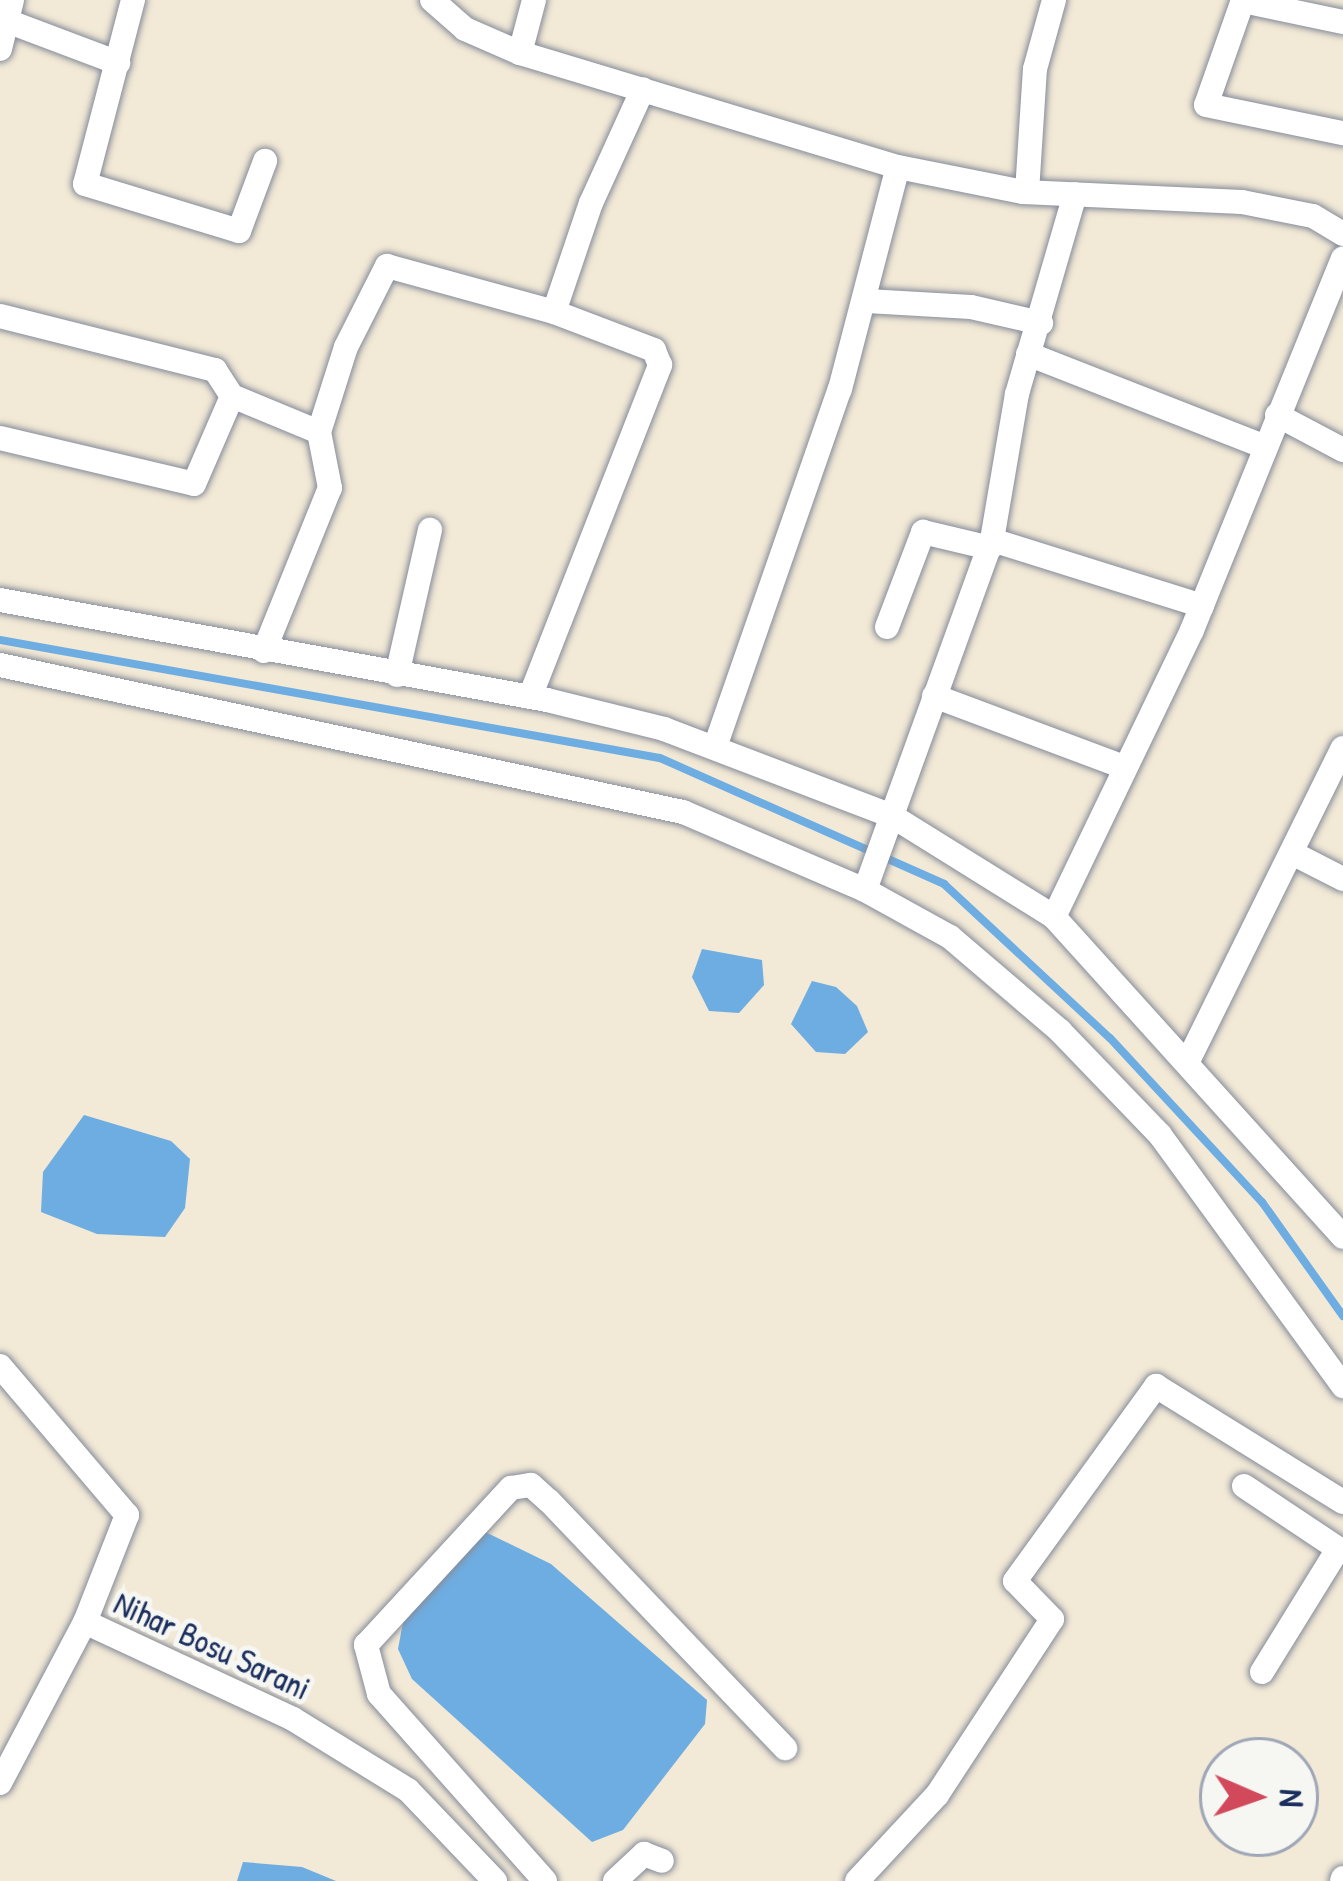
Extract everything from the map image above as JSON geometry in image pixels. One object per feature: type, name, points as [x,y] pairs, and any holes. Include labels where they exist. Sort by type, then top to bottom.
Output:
[{"type":"street","points":[[133,0],[85,176],[92,190],[239,231],[265,160]]},
{"type":"street","points":[[432,0],[465,29],[520,53],[898,167],[1027,192],[1242,202],[1313,216],[1343,234]]},
{"type":"street","points":[[520,53],[534,0]]},
{"type":"street","points":[[1027,192],[1035,69],[1054,0]]},
{"type":"street","points":[[1343,22],[1243,0],[1206,105],[1343,133]]},
{"type":"street","points":[[0,49],[9,11],[118,63]]},
{"type":"street","points":[[554,313],[591,203],[643,89]]},
{"type":"street","points":[[715,747],[867,302],[898,167]]},
{"type":"street","points":[[865,890],[991,544],[1028,354],[1075,194]]},
{"type":"street","points":[[1054,917],[1121,766],[1202,606],[1343,259]]},
{"type":"street","points":[[264,651],[329,488],[319,432],[346,347],[387,266],[554,313],[653,350],[660,365],[530,697]]},
{"type":"street","points":[[867,302],[971,307],[1041,322]]},
{"type":"street","points":[[0,316],[153,349],[215,370],[232,396],[319,432]]},
{"type":"street","points":[[1028,354],[1265,447]]},
{"type":"street","points":[[0,438],[194,484],[232,396]]},
{"type":"street","points":[[1277,416],[1343,450]]},
{"type":"street","points":[[397,675],[430,530]]},
{"type":"street","points":[[887,627],[920,534],[991,544],[1202,606]]},
{"type":"street","points":[[0,600],[530,697],[715,747],[889,825],[1054,917],[1343,1237]]},
{"type":"street","points":[[0,665],[683,812],[865,890],[950,938],[1031,1003],[1117,1091],[1254,1254],[1343,1386]]},
{"type":"street","points":[[934,696],[1121,766]]},
{"type":"street","points":[[1188,1061],[1343,748]]},
{"type":"street","points":[[1292,853],[1343,879]]},
{"type":"street","name":"Nihar Bosu Sarani","points":[[0,1366],[127,1516],[85,1622],[292,1719],[408,1790],[495,1881]]},
{"type":"street","points":[[857,1881],[937,1795],[1052,1618],[1015,1581],[1156,1386],[1343,1502]]},
{"type":"street","points":[[545,1881],[379,1694],[366,1645],[512,1488],[530,1486],[548,1501],[785,1748]]},
{"type":"street","points":[[1244,1486],[1340,1550],[1262,1672]]},
{"type":"street","points":[[0,1784],[85,1622]]},
{"type":"street","points":[[615,1881],[644,1854],[662,1861]]},
{"type":"water","points":[[702,949],[762,960],[764,985],[739,1013],[709,1011],[692,977]]},
{"type":"water","points":[[812,981],[836,987],[857,1006],[868,1032],[845,1054],[816,1052],[791,1024]]},
{"type":"water","points":[[84,1115],[171,1141],[190,1159],[185,1208],[165,1237],[97,1234],[41,1212],[43,1172]]},
{"type":"water","points":[[475,1527],[551,1564],[707,1700],[705,1724],[623,1830],[592,1842],[412,1679],[398,1649],[405,1612]]},
{"type":"water","points":[[243,1862],[302,1867],[336,1881],[237,1881]]},
{"type":"waterway","points":[[0,640],[660,758],[944,884],[1110,1038],[1262,1202],[1343,1316]]}]
